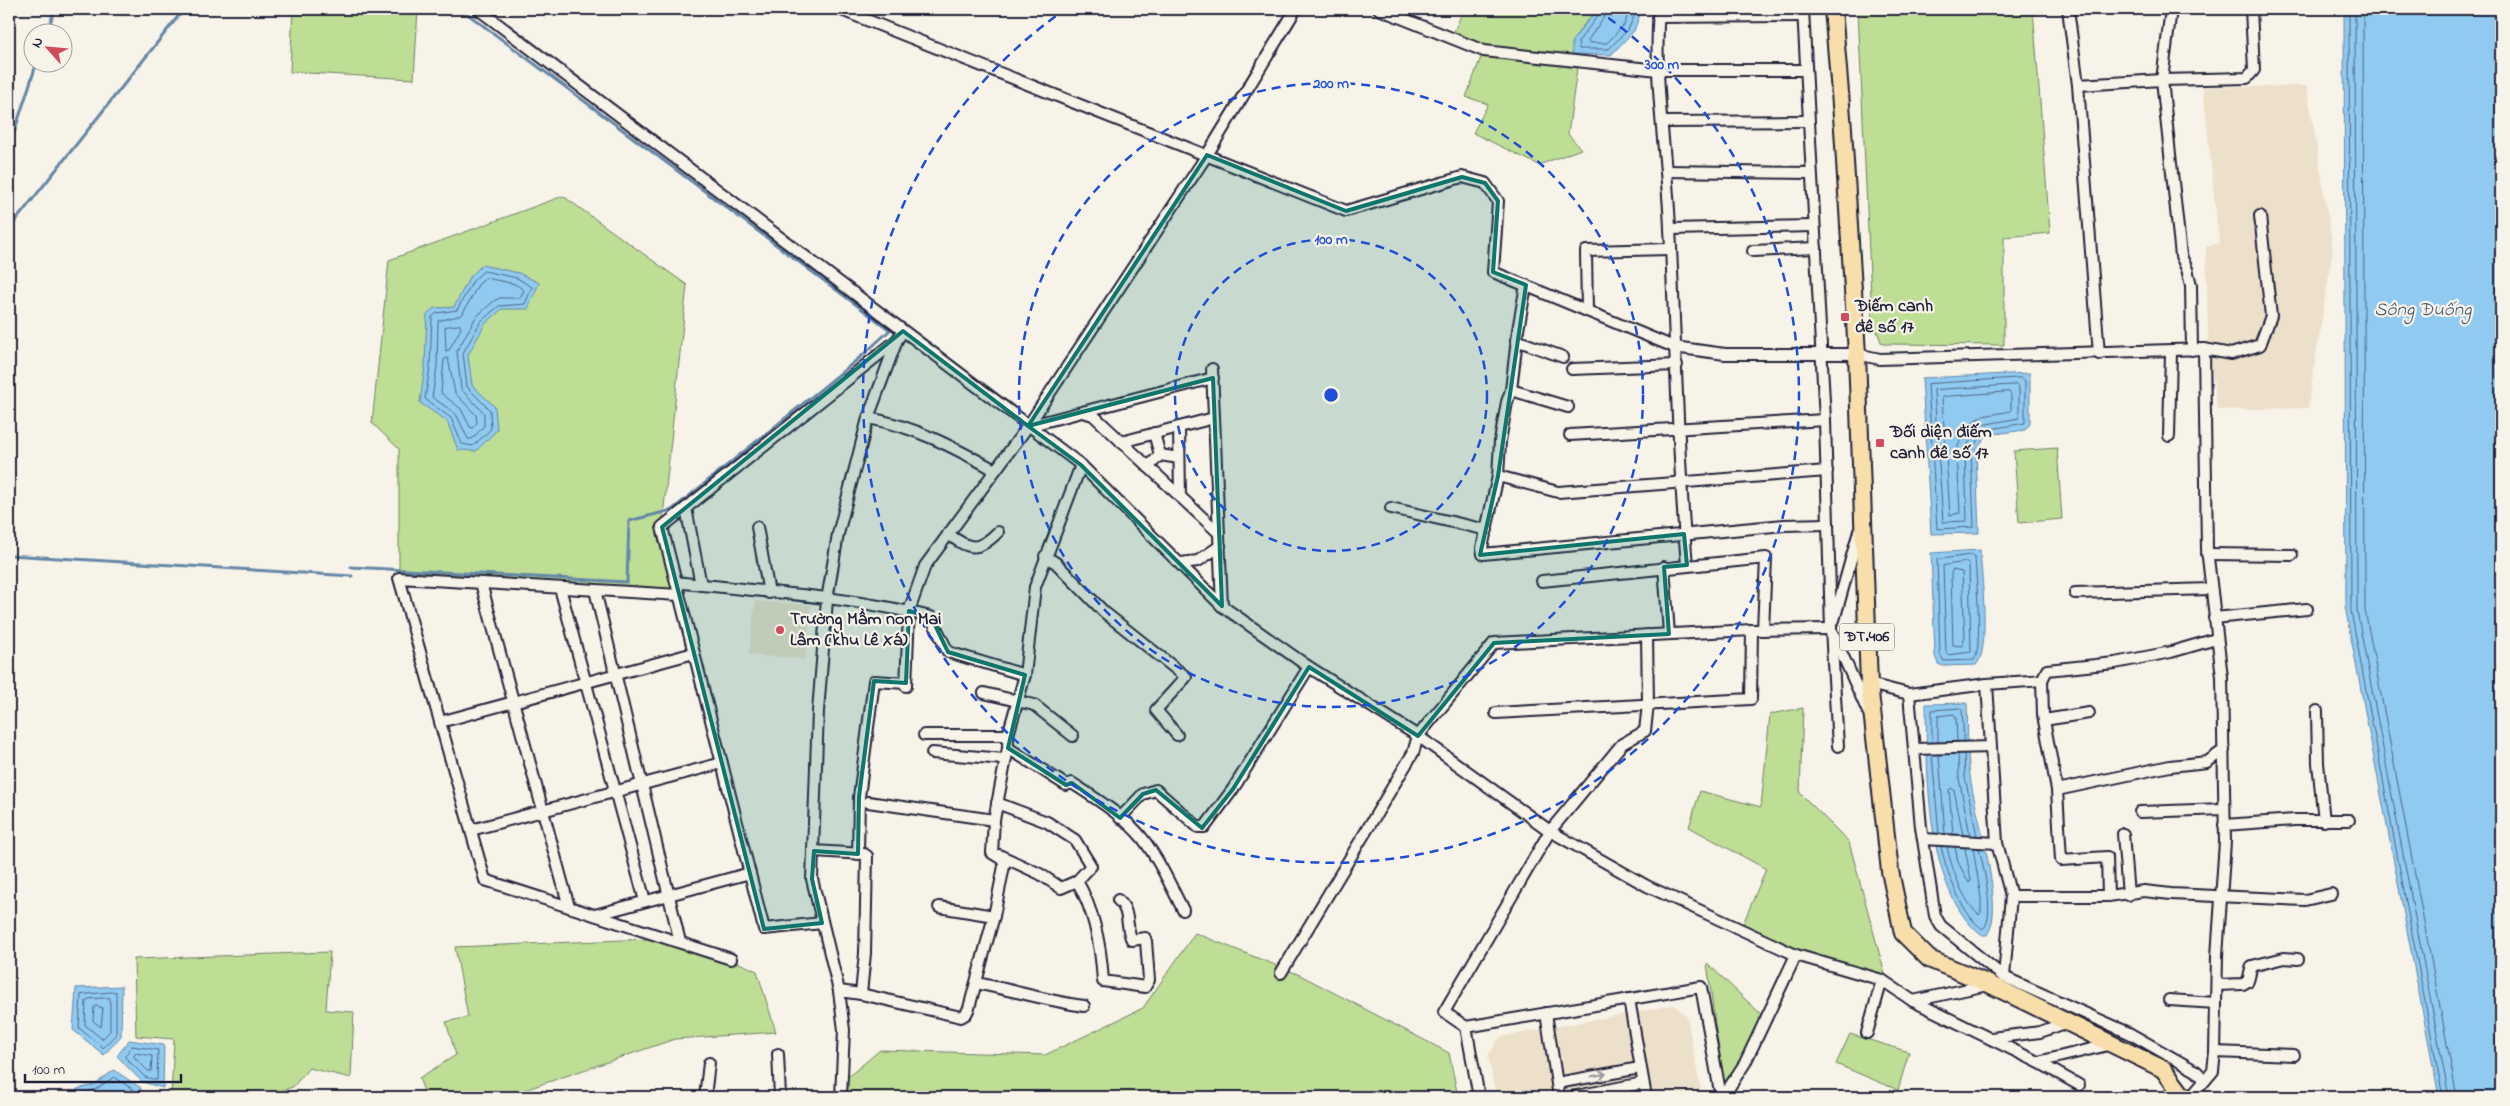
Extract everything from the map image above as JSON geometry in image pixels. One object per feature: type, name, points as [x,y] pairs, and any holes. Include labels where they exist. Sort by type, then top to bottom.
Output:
[{"type":"main road","name":"ĐT.406","points":[[1833,9],[1843,129],[1857,354],[1869,684],[1890,872],[1903,933],[1929,959],[1997,980],[2068,1022],[2163,1069],[2184,1097]]},
{"type":"street","points":[[478,9],[814,262],[900,336],[1028,426],[1081,466],[1180,562],[1222,606],[1309,667],[1418,736],[1550,831],[1647,886],[1796,954],[1882,980],[1912,1001],[1991,1038],[2079,1085]]},
{"type":"street","points":[[839,9],[1346,211],[1462,177],[1485,183],[1498,201],[1493,272],[1674,346],[1725,354],[1857,354],[1880,359],[2171,352],[2204,349],[2231,354],[2260,345],[2271,316],[2260,216]]},
{"type":"street","points":[[858,854],[859,797],[874,681],[906,685],[909,611],[925,566],[1028,426],[1207,156],[1296,9]]},
{"type":"street","points":[[1379,9],[1484,51],[1658,70],[1806,70]]},
{"type":"street","points":[[2068,9],[2078,86],[2099,354]]},
{"type":"street","points":[[2171,9],[2162,80],[2181,256],[2191,285],[2192,350]]},
{"type":"street","points":[[2078,86],[2162,80],[2247,78],[2254,70],[2251,9]]},
{"type":"street","points":[[1687,565],[1680,481],[1677,365],[1674,346],[1670,229],[1658,70],[1658,13],[1803,12],[1810,173],[1825,420],[1831,629],[1838,746]]},
{"type":"street","points":[[1662,122],[1808,121]]},
{"type":"street","points":[[1666,171],[1810,173]]},
{"type":"street","points":[[1670,229],[1814,226]]},
{"type":"street","points":[[1754,251],[1816,248]]},
{"type":"street","points":[[1587,311],[1586,251],[1670,249]]},
{"type":"street","points":[[1526,285],[1516,340],[1511,390],[1507,402],[1498,476],[1482,548],[1485,554],[1784,525],[1828,524]]},
{"type":"street","points":[[842,1097],[844,1030],[839,991],[812,879],[818,711],[827,600],[838,534],[868,418],[900,336]]},
{"type":"street","points":[[822,923],[764,929],[662,528],[900,336]]},
{"type":"street","points":[[1516,340],[1563,357]]},
{"type":"street","points":[[2191,1097],[2213,1071],[2224,825],[2222,677],[2207,554],[2204,349]]},
{"type":"street","points":[[2169,436],[2171,352]]},
{"type":"street","points":[[1572,369],[1677,365]]},
{"type":"street","points":[[1028,426],[1212,374],[1222,606]]},
{"type":"street","points":[[1511,390],[1568,407]]},
{"type":"street","points":[[1082,412],[1093,415],[1219,533]]},
{"type":"street","points":[[868,418],[888,422],[926,436],[957,449],[996,470]]},
{"type":"street","points":[[1121,442],[1214,418]]},
{"type":"street","points":[[1570,435],[1825,420]]},
{"type":"street","points":[[1179,427],[1180,497]]},
{"type":"street","points":[[1154,433],[1160,455]]},
{"type":"street","points":[[1148,467],[1160,455]]},
{"type":"street","points":[[1160,455],[1179,458]]},
{"type":"street","points":[[992,853],[994,820],[1004,759],[1008,748],[1008,734],[1026,675],[1035,587],[1045,556],[1081,466]]},
{"type":"street","points":[[1498,476],[1558,492],[1826,471]]},
{"type":"street","points":[[686,508],[702,585]]},
{"type":"street","points":[[1391,508],[1487,530]]},
{"type":"street","points":[[1863,517],[1831,629],[1874,727]]},
{"type":"street","points":[[757,528],[769,593]]},
{"type":"street","points":[[948,534],[967,546],[976,548],[998,532]]},
{"type":"street","points":[[1180,562],[1198,561],[1220,546]]},
{"type":"street","points":[[2207,554],[2292,556]]},
{"type":"street","points":[[1045,556],[1056,563],[1104,612],[1186,677],[1156,710],[1177,735]]},
{"type":"street","points":[[1496,713],[1751,698],[1766,558],[1542,581]]},
{"type":"street","points":[[1664,567],[1668,634]]},
{"type":"street","points":[[679,595],[399,578],[485,880],[731,959]]},
{"type":"street","points":[[676,582],[909,611],[931,617],[948,652],[1026,675]]},
{"type":"street","points":[[481,583],[569,907]]},
{"type":"street","points":[[560,588],[645,901]]},
{"type":"street","points":[[2075,593],[2211,589]]},
{"type":"street","points":[[595,590],[680,942]]},
{"type":"street","points":[[2214,618],[2307,609]]},
{"type":"street","points":[[1281,973],[1413,754],[1418,736],[1494,643],[1758,630],[1831,629]]},
{"type":"street","points":[[1647,635],[1648,704],[1645,731],[1622,744],[1550,831],[1444,1012],[1466,1027],[1700,986],[1722,1097]]},
{"type":"street","points":[[2108,896],[2107,857],[2061,860],[2057,790],[2044,720],[2042,680],[2047,670],[2115,663],[2171,652],[2216,639]]},
{"type":"street","points":[[440,722],[694,654]]},
{"type":"street","points":[[1120,818],[1143,794],[1156,790],[1198,826],[1205,827],[1234,789],[1309,667]]},
{"type":"street","points":[[1869,684],[1909,694],[1987,684],[2042,680]]},
{"type":"street","points":[[1987,684],[1997,843],[2011,896],[1997,980]]},
{"type":"street","points":[[984,693],[1034,705],[1073,736]]},
{"type":"street","points":[[1909,694],[1924,839],[1935,916],[1941,926],[1997,980],[2129,1033],[2196,1071],[2205,1080]]},
{"type":"street","points":[[2317,711],[2318,763],[2324,821]]},
{"type":"street","points":[[2044,720],[2089,713]]},
{"type":"street","points":[[924,736],[1008,734]]},
{"type":"street","points":[[1915,749],[1991,747]]},
{"type":"street","points":[[1008,748],[1066,785],[1072,783],[1120,818],[1142,837],[1162,869],[1183,910]]},
{"type":"street","points":[[2057,790],[2170,766],[2207,762],[2224,750]]},
{"type":"street","points":[[932,753],[1004,759]]},
{"type":"street","points":[[471,830],[722,763]]},
{"type":"street","points":[[868,802],[994,820]]},
{"type":"street","points":[[992,853],[1012,859],[1061,888],[1077,882],[1091,866],[1075,840],[1047,822],[997,803]]},
{"type":"street","points":[[2140,812],[2224,809]]},
{"type":"street","points":[[2224,825],[2295,820],[2349,820]]},
{"type":"street","points":[[2123,834],[2128,895]]},
{"type":"street","points":[[1924,839],[1997,843]]},
{"type":"street","points":[[814,851],[867,856],[865,953],[861,994]]},
{"type":"street","points":[[839,991],[861,994],[961,1017],[966,1014],[994,916],[1005,861],[992,853]]},
{"type":"street","points":[[594,915],[750,873]]},
{"type":"street","points":[[1077,882],[1085,896],[1094,924],[1103,981],[1145,987],[1149,980],[1146,941],[1144,938],[1132,940],[1129,935],[1126,912],[1118,900]]},
{"type":"street","points":[[2011,896],[2108,896],[2128,895],[2144,891],[2222,897],[2305,900],[2331,894]]},
{"type":"street","points":[[939,908],[994,916]]},
{"type":"street","points":[[1722,1097],[1745,1063],[1796,954]]},
{"type":"street","points":[[2216,985],[2243,984],[2248,981],[2252,966],[2284,958],[2298,959]]},
{"type":"street","points":[[1867,1033],[1882,980]]},
{"type":"street","points":[[1912,1001],[1997,980]]},
{"type":"street","points":[[976,983],[1016,990],[1050,1001],[1084,1006]]},
{"type":"street","points":[[1629,999],[1646,1097]]},
{"type":"street","points":[[2169,1000],[2216,1003]]},
{"type":"street","points":[[1546,1013],[1559,1097]]},
{"type":"street","points":[[1991,1038],[2040,1032],[2068,1022]]},
{"type":"street","points":[[1466,1027],[1479,1097]]},
{"type":"street","points":[[2038,1062],[2112,1044]]},
{"type":"street","points":[[2215,1052],[2294,1054]]},
{"type":"street","points":[[778,1054],[780,1097]]},
{"type":"street","points":[[705,1097],[710,1063]]},
{"type":"street","points":[[1557,1083],[1640,1068]]},
{"type":"street","points":[[1571,1097],[1643,1083]]},
{"type":"highlighted area","points":[[1207,155],[1346,211],[1462,177],[1485,183],[1498,201],[1493,272],[1526,285],[1498,476],[1480,555],[1684,534],[1687,565],[1664,567],[1669,634],[1494,643],[1418,736],[1309,667],[1233,789],[1202,828],[1156,790],[1143,794],[1120,818],[1072,783],[1066,785],[1008,748],[1025,675],[948,652],[931,617],[909,611],[906,683],[874,681],[859,797],[858,854],[814,851],[812,879],[822,923],[764,929],[662,527],[903,331],[1028,426]],"holes":[[[1213,378],[1222,606],[1081,465],[1028,426]]]},
{"type":"shaded area","points":[[2307,86],[2333,248],[2308,408],[2217,410],[2208,338],[2206,246],[2219,243],[2203,87]]},
{"type":"shaded area","name":"Trường Mầm non Mai Lâm (khu Lê Xá)","points":[[755,601],[811,605],[805,659],[749,655]]},
{"type":"shaded area","points":[[1674,1005],[1687,1016],[1702,1097],[1496,1097],[1488,1056],[1500,1037]]},
{"type":"green space","points":[[293,9],[418,9],[414,79],[290,72]]},
{"type":"green space","points":[[1464,9],[1597,9],[1577,34],[1573,47],[1578,61],[1568,134],[1581,149],[1539,165],[1473,133],[1488,104],[1466,97],[1483,52],[1451,38]]},
{"type":"green space","points":[[1858,9],[2033,9],[2050,233],[2004,237],[2004,345],[1882,344],[1872,319]]},
{"type":"green space","points":[[563,196],[687,285],[662,527],[679,595],[399,578],[399,449],[372,423],[389,260]]},
{"type":"green space","points":[[2057,448],[2062,519],[2019,523],[2014,451]]},
{"type":"green space","points":[[1803,708],[1800,793],[1849,842],[1886,978],[1799,952],[1743,924],[1766,869],[1689,827],[1700,791],[1761,807],[1770,714]]},
{"type":"green space","points":[[1195,933],[1300,975],[1449,1053],[1458,1097],[842,1097],[842,1082],[880,1050],[1045,1055],[1143,1008]]},
{"type":"green space","points":[[647,939],[676,943],[703,950],[757,971],[776,1032],[675,1039],[504,1097],[426,1097],[419,1078],[456,1055],[446,1022],[468,1017],[455,947]]},
{"type":"green space","points":[[330,952],[326,1010],[354,1012],[351,1078],[309,1068],[293,1087],[260,1097],[171,1097],[174,1039],[136,1036],[134,959]]},
{"type":"green space","points":[[1707,963],[1763,1016],[1741,1063],[1729,1079],[1723,1083]]},
{"type":"green space","points":[[1850,1034],[1909,1052],[1898,1090],[1836,1064]]},
{"type":"water","points":[[1597,9],[1642,9],[1634,31],[1611,55],[1572,54],[1572,41]]},
{"type":"water","name":"Sông Đuống","points":[[2344,9],[2501,9],[2501,1097],[2439,1097],[2346,612]]},
{"type":"water","points":[[482,265],[519,273],[539,283],[528,309],[502,309],[485,324],[468,355],[472,385],[495,407],[497,430],[476,451],[458,450],[447,421],[420,403],[425,366],[427,314],[434,308],[454,307],[469,278]]},
{"type":"water","points":[[2030,373],[2030,424],[2025,430],[1987,435],[1976,450],[1979,533],[1931,534],[1922,378]]},
{"type":"water","points":[[1980,550],[1984,628],[1981,657],[1976,665],[1943,666],[1938,664],[1935,656],[1931,553]]},
{"type":"water","points":[[1967,703],[1970,776],[1988,858],[1993,904],[1992,922],[1987,935],[1981,935],[1963,915],[1949,889],[1939,860],[1929,795],[1926,704]]},
{"type":"water","points":[[122,986],[121,1036],[104,1055],[73,1030],[76,988]]},
{"type":"water","points":[[129,1040],[164,1045],[163,1088],[142,1082],[117,1056]]},
{"type":"water","points":[[114,1070],[141,1088],[139,1097],[76,1097],[77,1089],[94,1085]]},
{"type":"waterway","points":[[50,22],[55,9]]},
{"type":"waterway","points":[[9,229],[184,9]]},
{"type":"waterway","points":[[351,567],[627,582],[629,521],[672,510],[863,355],[890,330],[461,9]]},
{"type":"waterway","points":[[9,148],[34,72]]},
{"type":"waterway","points":[[9,555],[352,576]]},
{"type":"place","name":"Điếm canh đê số 17","points":[[1845,317]]},
{"type":"place","name":"Đối diện điếm canh đê số 17","points":[[1880,443]]},
{"type":"place","name":"Trường Mầm non Mai Lâm (khu Lê Xá)","points":[[780,630]]}]
